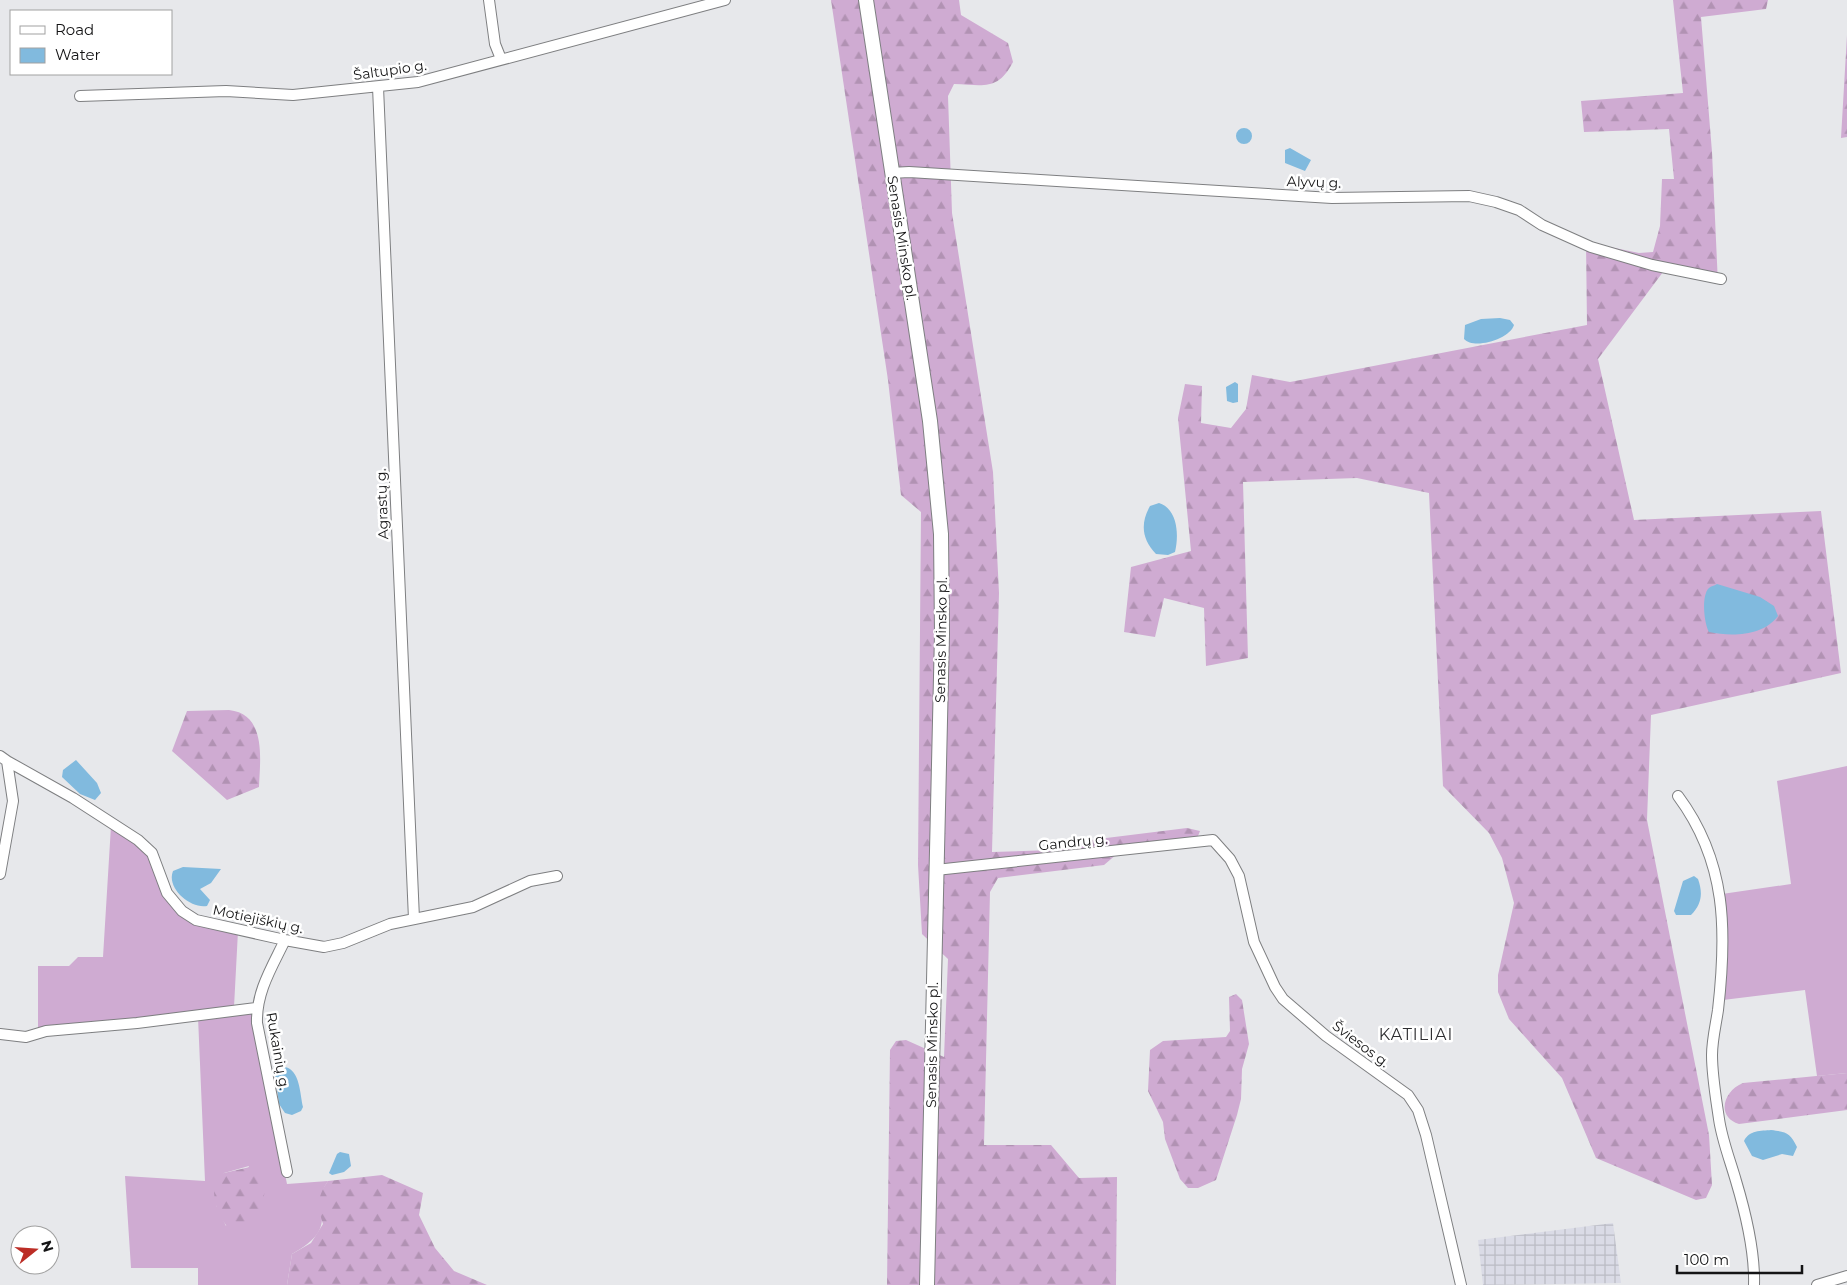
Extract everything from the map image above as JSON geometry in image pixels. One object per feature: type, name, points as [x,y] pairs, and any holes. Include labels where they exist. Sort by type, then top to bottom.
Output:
[{"type":"main road","name":"Senasis Minsko pl.","points":[[866,0],[930,421],[941,534],[942,634],[927,1285]]},
{"type":"street","points":[[489,0],[495,44],[501,59]]},
{"type":"street","name":"Šaltupio g.","points":[[80,96],[226,91],[293,95],[418,82],[725,0]]},
{"type":"street","name":"Agrastų g.","points":[[378,87],[414,919]]},
{"type":"street","name":"Alyvų g.","points":[[891,173],[909,172],[1332,198],[1469,196],[1496,202],[1519,210],[1542,225],[1591,247],[1652,265],[1721,279]]},
{"type":"street","points":[[0,874],[13,801],[3,758]]},
{"type":"street","name":"Motiejiškių g.","points":[[3,758],[73,798],[138,840],[152,853],[167,893],[182,912],[196,920],[285,940],[324,947],[343,943],[390,924],[473,907],[530,881],[557,876]]},
{"type":"street","points":[[1678,796],[1692,816],[1707,845],[1718,883],[1723,918],[1723,950],[1712,1054],[1720,1128],[1737,1183],[1754,1269],[1754,1285]]},
{"type":"street","name":"Gandrų g.","points":[[936,870],[1212,840]]},
{"type":"street","name":"Šviesos g.","points":[[1212,840],[1230,859],[1239,876],[1254,942],[1267,972],[1283,999],[1326,1036],[1408,1095],[1418,1110],[1426,1135],[1461,1285]]},
{"type":"street","name":"Rukainių g.","points":[[285,940],[258,995],[256,1008],[257,1023],[287,1172]]},
{"type":"street","points":[[0,1034],[26,1037],[46,1032],[256,1008]]},
{"type":"street","points":[[1816,1285],[1847,1276]]},
{"type":"shaded area","points":[[1613,1223],[1621,1283],[1483,1285],[1478,1240]]},
{"type":"green space","points":[[831,0],[959,0],[961,15],[1008,43],[1013,62],[1002,78],[996,82],[982,85],[954,84],[948,96],[952,213],[993,472],[999,593],[992,852],[1053,850],[1082,841],[1187,828],[1200,831],[1198,836],[1124,848],[1104,865],[998,878],[990,892],[984,1145],[1051,1145],[1079,1178],[1117,1177],[1116,1285],[887,1285],[890,1050],[896,1041],[906,1040],[944,1057],[948,959],[922,934],[918,865],[921,512],[901,495],[888,380]]},
{"type":"green space","points":[[1673,0],[1768,0],[1766,9],[1701,17],[1712,152],[1718,284],[1663,272],[1598,359],[1634,520],[1821,511],[1841,673],[1651,715],[1647,820],[1709,1135],[1712,1185],[1706,1198],[1696,1200],[1596,1158],[1562,1078],[1509,1019],[1498,992],[1498,975],[1514,903],[1502,858],[1489,833],[1443,786],[1429,493],[1357,478],[1243,482],[1248,658],[1206,666],[1204,608],[1164,598],[1155,637],[1124,632],[1131,567],[1191,551],[1178,418],[1185,384],[1202,386],[1201,423],[1231,428],[1246,409],[1252,375],[1290,382],[1587,325],[1586,242],[1639,253],[1653,252],[1660,226],[1662,179],[1674,179],[1669,129],[1584,132],[1581,101],[1683,93]]},
{"type":"green space","points":[[1847,35],[1847,137],[1841,138]]},
{"type":"green space","points":[[229,710],[241,713],[250,720],[259,740],[260,764],[259,787],[227,800],[172,751],[187,711]]},
{"type":"green space","points":[[1847,766],[1847,1073],[1817,1076],[1805,990],[1723,1000],[1722,894],[1791,884],[1777,781]]},
{"type":"green space","points":[[111,826],[143,848],[174,908],[238,931],[234,1007],[38,1035],[38,966],[69,966],[78,957],[103,957]]},
{"type":"green space","points":[[1236,994],[1242,1000],[1249,1044],[1242,1069],[1241,1099],[1216,1180],[1198,1188],[1188,1188],[1180,1179],[1165,1139],[1163,1122],[1148,1091],[1150,1050],[1163,1041],[1226,1037],[1230,1031],[1229,997]]},
{"type":"green space","points":[[252,1011],[287,1184],[328,1181],[321,1201],[321,1226],[308,1244],[292,1254],[287,1285],[198,1285],[198,1268],[131,1268],[125,1176],[205,1181],[198,1017]],"holes":[[[249,1166],[226,1226],[216,1205],[224,1173]]]},
{"type":"green space","points":[[1847,1073],[1847,1110],[1739,1124],[1727,1116],[1725,1110],[1727,1098],[1731,1092],[1743,1083]]},
{"type":"green space","points":[[254,1166],[261,1172],[264,1181],[265,1191],[262,1203],[250,1223],[241,1229],[231,1230],[219,1214],[214,1195],[214,1182],[224,1173]]},
{"type":"green space","points":[[382,1175],[423,1193],[419,1215],[435,1248],[454,1271],[487,1285],[287,1285],[292,1254],[311,1243],[323,1224],[319,1202],[328,1181]]},
{"type":"water","points":[[1241,128],[1247,128],[1252,133],[1250,142],[1241,144],[1236,139],[1236,133]]},
{"type":"water","points":[[1290,148],[1311,160],[1305,171],[1285,163],[1285,150]]},
{"type":"water","points":[[1500,318],[1510,320],[1514,325],[1506,335],[1483,343],[1469,342],[1464,339],[1465,325],[1481,319]]},
{"type":"water","points":[[1235,382],[1238,384],[1238,402],[1233,403],[1227,401],[1226,387]]},
{"type":"water","points":[[1159,503],[1170,511],[1176,524],[1175,552],[1168,555],[1156,554],[1145,537],[1144,525],[1147,513],[1150,506]]},
{"type":"water","points":[[1717,584],[1760,597],[1774,606],[1778,616],[1772,623],[1756,631],[1737,634],[1709,632],[1705,616],[1705,597],[1709,588]]},
{"type":"water","points":[[76,760],[97,783],[101,793],[95,800],[80,794],[62,777],[63,770]]},
{"type":"water","points":[[183,867],[221,869],[211,883],[200,889],[210,900],[207,906],[200,906],[187,901],[176,890],[172,878],[173,871]]},
{"type":"water","points":[[1694,876],[1698,879],[1701,889],[1697,907],[1691,915],[1676,915],[1674,911],[1683,881]]},
{"type":"water","points":[[285,1067],[294,1073],[300,1089],[303,1107],[301,1111],[292,1115],[285,1113],[279,1104],[275,1073],[280,1068]]},
{"type":"water","points":[[1771,1130],[1790,1136],[1797,1147],[1793,1156],[1782,1154],[1763,1160],[1752,1156],[1744,1141],[1746,1137],[1756,1132]]},
{"type":"water","points":[[340,1152],[349,1154],[351,1166],[344,1172],[332,1175],[329,1173],[337,1154]]},
{"type":"district","name":"KATILIAI","points":[[1416,1034]]}]
